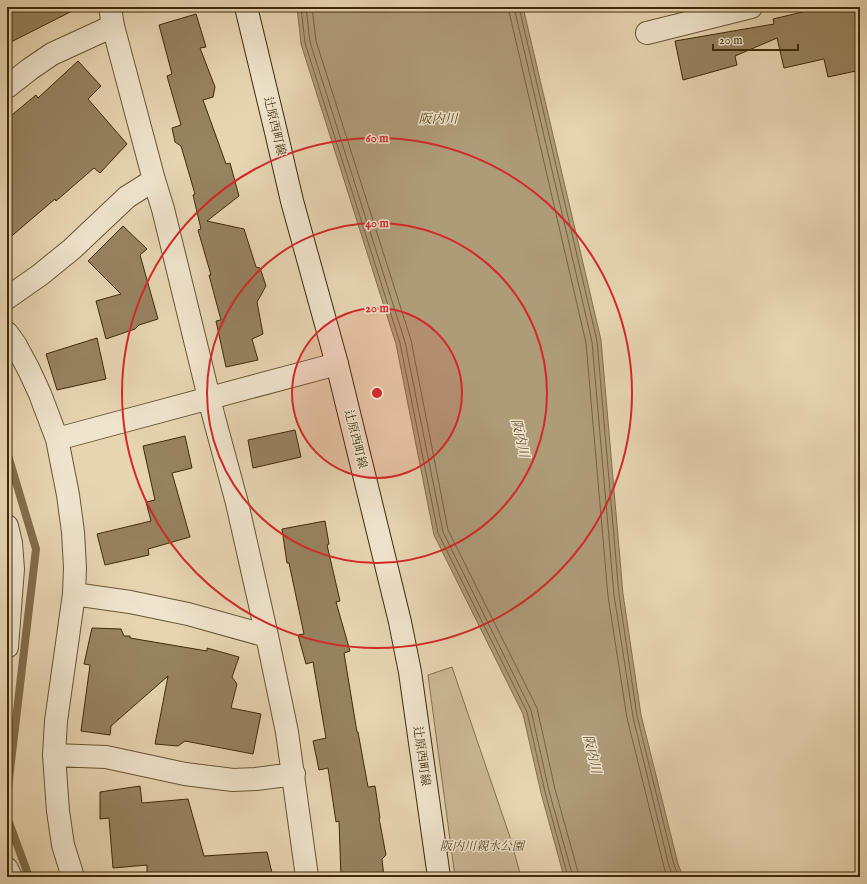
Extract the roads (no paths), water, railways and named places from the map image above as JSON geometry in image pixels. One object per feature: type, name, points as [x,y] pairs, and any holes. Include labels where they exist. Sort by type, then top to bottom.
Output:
[{"type":"street","name":"辻原西町線","points":[[246,7],[292,201],[337,364],[400,622],[410,672],[439,877]]},
{"type":"street","points":[[647,33],[743,8]]},
{"type":"street","points":[[7,87],[52,54],[111,17],[163,209],[237,503],[287,732],[307,877]]},
{"type":"street","points":[[7,298],[40,275],[72,249],[127,197],[154,180]]},
{"type":"street","points":[[7,333],[15,344],[29,370],[57,439],[68,495],[73,532],[75,568],[74,594],[56,722],[54,755],[58,812],[63,845],[73,877]]},
{"type":"street","points":[[57,439],[337,364]]},
{"type":"street","points":[[7,526],[11,542],[13,569],[7,647]]},
{"type":"street","points":[[74,594],[130,602],[180,612],[267,636]]},
{"type":"street","points":[[54,755],[106,757],[185,774],[233,780],[256,779],[294,774]]},
{"type":"street","points":[[7,869],[11,877]]},
{"type":"water","name":"阪内川","points":[[297,7],[523,7],[601,340],[623,594],[641,715],[678,864],[683,877],[564,877],[541,793],[523,714],[434,535],[396,344],[301,44]]},
{"type":"waterway","points":[[7,452],[36,549],[7,796]]},
{"type":"waterway","points":[[7,817],[29,877]]},
{"type":"park label","name":"阪内川親水公園","points":[[482,846]]}]
